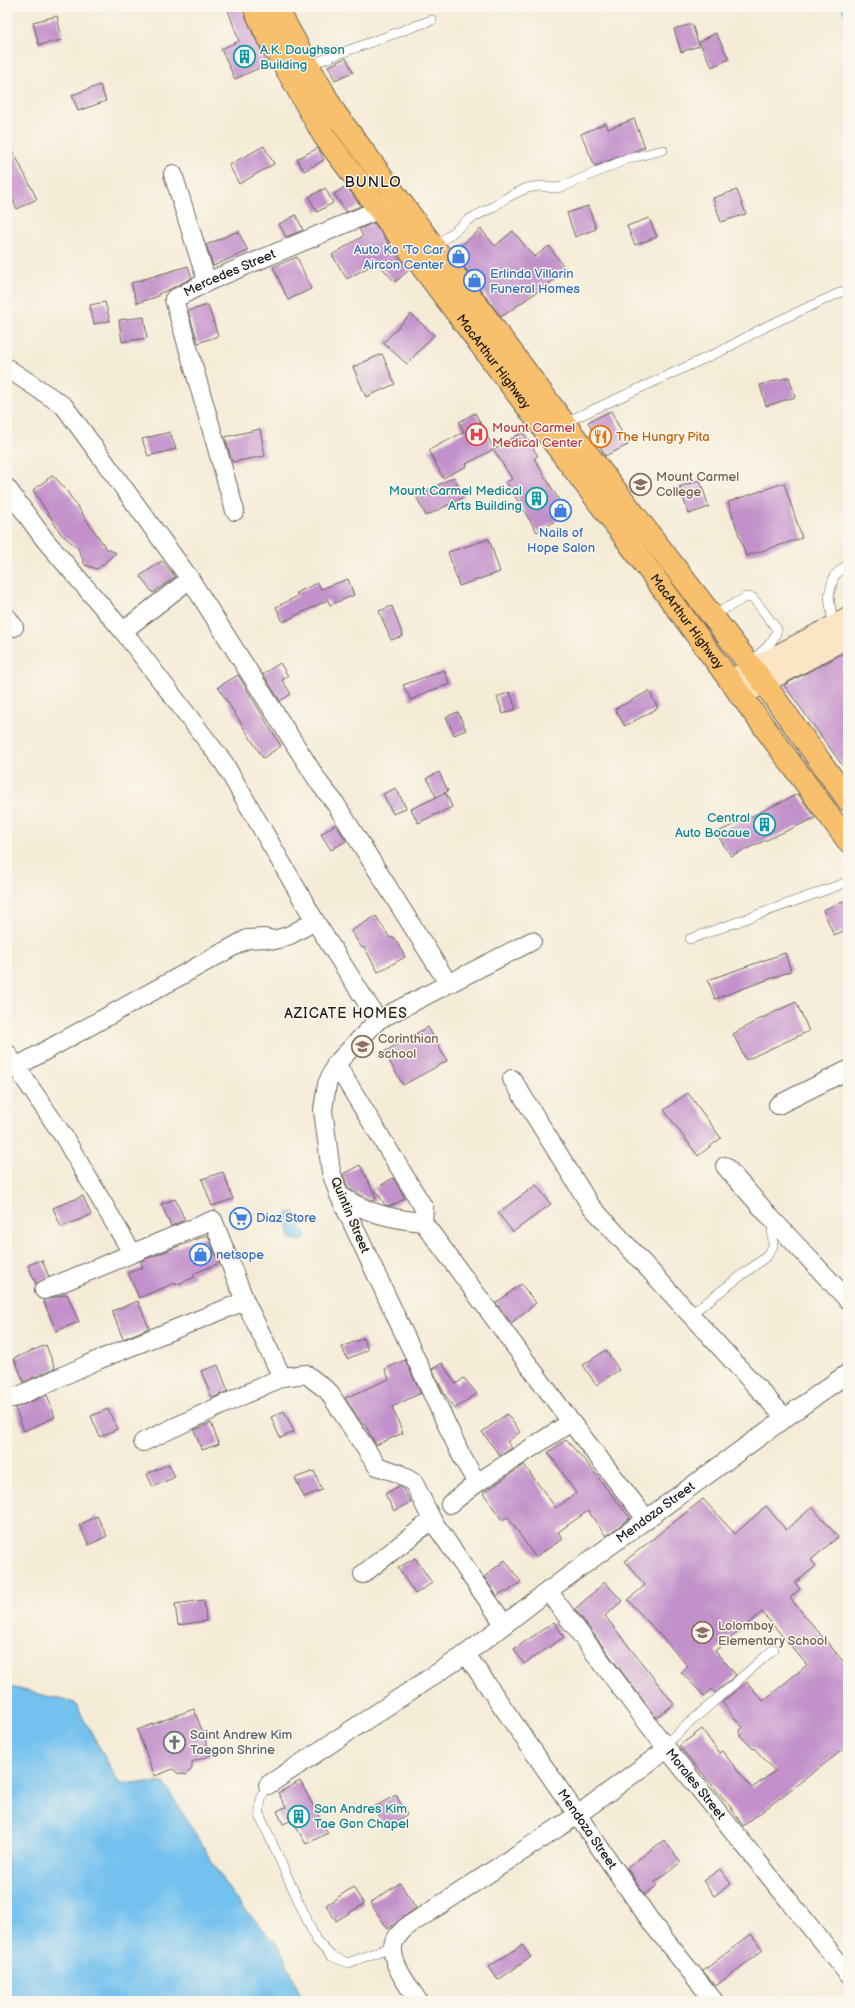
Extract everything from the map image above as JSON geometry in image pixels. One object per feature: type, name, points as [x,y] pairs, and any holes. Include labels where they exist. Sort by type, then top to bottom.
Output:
[{"type":"highway","name":"MacArthur Highway","points":[[254,7],[299,70],[335,112],[389,203],[735,688],[848,842]]},
{"type":"highway","name":"MacArthur Highway","points":[[276,7],[299,70]]},
{"type":"highway","name":"MacArthur Highway","points":[[389,203],[435,247],[564,423],[712,616],[848,800]]},
{"type":"street","points":[[173,174],[207,282]]},
{"type":"street","name":"Mercedes Street","points":[[235,511],[174,299],[207,282],[389,203]]},
{"type":"street","points":[[7,368],[64,406],[190,579],[320,784],[335,803],[448,983]]},
{"type":"street","points":[[7,488],[45,540],[122,631],[224,763],[315,921],[378,1020]]},
{"type":"street","points":[[122,631],[190,579]]},
{"type":"street","points":[[735,688],[754,672],[843,627]]},
{"type":"street","points":[[132,1254],[64,1137],[12,1060],[246,940],[264,938],[275,940],[290,935],[315,921]]},
{"type":"street","name":"Quintin Street","points":[[477,1483],[462,1457],[339,1195],[331,1172],[323,1110],[326,1084],[336,1064],[378,1020],[532,941]]},
{"type":"street","points":[[336,1064],[424,1208],[423,1222],[571,1422],[646,1520]]},
{"type":"street","points":[[778,1105],[848,1070]]},
{"type":"street","points":[[512,1079],[590,1205],[691,1314],[784,1418]]},
{"type":"street","points":[[725,1166],[771,1218],[848,1300]]},
{"type":"street","points":[[339,1195],[354,1205],[374,1213],[393,1219],[423,1222]]},
{"type":"street","points":[[44,1290],[213,1220],[245,1301],[282,1377]]},
{"type":"street","points":[[14,1398],[98,1360],[245,1301]]},
{"type":"street","name":"Mendoza Street","points":[[268,1785],[466,1654],[548,1591],[784,1418],[848,1373]]},
{"type":"street","points":[[143,1442],[282,1377],[306,1374],[328,1391],[376,1466],[398,1473],[414,1482],[432,1520],[504,1624]]},
{"type":"street","points":[[450,1504],[477,1483],[571,1422]]},
{"type":"street","points":[[363,1574],[432,1520]]},
{"type":"street","name":"Morales Street","points":[[548,1591],[666,1747],[848,1974]]},
{"type":"street","name":"Mendoza Street","points":[[466,1654],[576,1816],[654,1926],[714,2001]]},
{"type":"street","points":[[418,2001],[398,1967],[394,1955],[393,1946],[397,1936],[405,1928],[576,1816],[666,1747]]},
{"type":"lane","points":[[299,70],[432,20]]},
{"type":"lane","points":[[435,247],[468,220],[493,207],[506,198],[527,188],[540,186],[553,188],[562,187],[627,159],[663,150]]},
{"type":"lane","points":[[564,423],[848,289]]},
{"type":"lane","points":[[843,627],[829,595],[834,576],[848,564]]},
{"type":"lane","points":[[712,616],[746,597],[753,598],[777,629],[776,635],[767,647],[754,672]]},
{"type":"lane","points":[[690,939],[848,882]]},
{"type":"lane","points":[[691,1314],[767,1256],[773,1246],[771,1218]]},
{"type":"lane","points":[[666,1747],[774,1649]]},
{"type":"lane","points":[[268,1785],[261,1795],[259,1805],[260,1816],[316,1940],[331,1956],[348,1963],[393,1946]]},
{"type":"water","points":[[294,1212],[301,1217],[299,1227],[305,1231],[306,1236],[303,1240],[298,1241],[290,1238],[288,1226],[284,1219],[288,1213]]},
{"type":"water","points":[[7,1686],[75,1703],[119,1783],[164,1783],[233,1896],[280,1948],[303,2001],[7,2001]]},
{"type":"building","name":"A.K. Daughson Building","points":[[227,7],[242,7],[268,64],[235,79],[221,49],[239,41]]},
{"type":"building","points":[[57,16],[62,40],[39,45],[33,22]]},
{"type":"building","points":[[692,24],[699,46],[681,52],[674,29]]},
{"type":"building","points":[[716,33],[729,59],[712,67],[699,42]]},
{"type":"building","points":[[346,58],[353,72],[335,80],[328,66]]},
{"type":"building","points":[[100,85],[106,101],[78,111],[72,95]]},
{"type":"building","points":[[634,119],[645,147],[595,166],[581,134],[606,123],[608,129]]},
{"type":"building","points":[[7,139],[37,199],[17,209],[7,188]]},
{"type":"building","points":[[264,146],[274,164],[239,184],[229,165]]},
{"type":"building","points":[[318,148],[324,160],[304,171],[297,159]]},
{"type":"building","points":[[346,186],[361,206],[346,212],[334,194]]},
{"type":"building","points":[[325,188],[333,203],[317,212],[309,197]]},
{"type":"building","points":[[737,190],[746,214],[721,222],[713,198]]},
{"type":"building","points":[[588,206],[596,229],[575,237],[567,213]]},
{"type":"building","points":[[296,215],[303,230],[286,237],[279,224]]},
{"type":"building","points":[[649,218],[657,237],[635,245],[627,226]]},
{"type":"building","points":[[374,223],[392,248],[391,249],[409,270],[395,282],[377,262],[347,279],[332,255],[363,236],[359,229]]},
{"type":"building","points":[[481,229],[495,246],[513,231],[534,257],[549,246],[567,271],[501,317],[453,252]]},
{"type":"building","points":[[238,231],[248,251],[213,266],[206,245]]},
{"type":"building","points":[[297,257],[311,289],[288,300],[273,267]]},
{"type":"building","points":[[188,266],[192,278],[158,294],[159,296],[137,303],[131,283]]},
{"type":"building","points":[[105,302],[110,321],[94,324],[90,305]]},
{"type":"building","points":[[208,305],[218,336],[198,343],[188,311]]},
{"type":"building","points":[[411,314],[434,335],[407,364],[383,343]]},
{"type":"building","points":[[144,317],[147,338],[122,342],[119,320]]},
{"type":"building","points":[[382,354],[395,384],[366,397],[353,367]]},
{"type":"building","points":[[789,377],[795,397],[766,406],[760,385]]},
{"type":"building","points":[[611,411],[628,445],[605,456],[588,422]]},
{"type":"building","points":[[475,413],[494,449],[466,464],[467,466],[443,478],[429,450],[464,432],[459,422]]},
{"type":"building","points":[[260,429],[265,456],[232,462],[225,437]]},
{"type":"building","points":[[170,432],[176,449],[148,456],[142,439]]},
{"type":"building","name":"Mount Carmel Medical Arts Building","points":[[523,432],[538,456],[534,458],[567,514],[537,532],[506,482],[512,479],[494,450]]},
{"type":"building","points":[[53,475],[66,490],[106,548],[116,553],[97,569],[85,565],[78,548],[61,534],[33,490]]},
{"type":"building","points":[[454,477],[464,497],[426,516],[416,496]]},
{"type":"building","points":[[700,480],[709,507],[689,514],[679,487]]},
{"type":"building","points":[[784,483],[802,538],[746,556],[728,502]]},
{"type":"building","points":[[489,539],[500,572],[459,586],[448,552]]},
{"type":"building","points":[[162,561],[175,577],[153,593],[140,576]]},
{"type":"building","points":[[348,579],[354,595],[330,605],[328,600],[283,622],[276,607],[298,596],[296,593],[318,583],[321,589]]},
{"type":"building","points":[[392,606],[403,636],[391,640],[379,611]]},
{"type":"building","points":[[848,651],[848,773],[784,685]]},
{"type":"building","points":[[280,663],[288,676],[282,680],[291,694],[280,701],[263,674]]},
{"type":"building","points":[[444,670],[450,684],[427,692],[411,700],[403,685]]},
{"type":"building","points":[[238,675],[281,746],[263,758],[218,687]]},
{"type":"building","points":[[649,691],[658,708],[625,726],[615,709]]},
{"type":"building","points":[[510,692],[516,709],[503,714],[497,697]]},
{"type":"building","points":[[458,712],[466,730],[454,735],[446,717]]},
{"type":"building","points":[[439,772],[448,791],[436,797],[427,778]]},
{"type":"building","points":[[396,788],[406,808],[393,814],[383,794]]},
{"type":"building","points":[[446,793],[452,807],[418,823],[411,809]]},
{"type":"building","name":"Central Auto Bocaue","points":[[798,794],[815,818],[731,856],[716,833]]},
{"type":"building","points":[[336,824],[346,841],[331,850],[321,834]]},
{"type":"building","points":[[848,899],[848,929],[834,935],[823,910]]},
{"type":"building","points":[[376,916],[390,938],[394,937],[405,957],[378,972],[364,947],[362,948],[351,931]]},
{"type":"building","points":[[785,953],[791,971],[715,999],[708,980]]},
{"type":"building","points":[[796,1002],[809,1031],[746,1060],[733,1034]]},
{"type":"building","points":[[428,1027],[447,1061],[403,1085],[384,1052]]},
{"type":"building","points":[[688,1093],[721,1138],[698,1156],[664,1110]]},
{"type":"building","points":[[360,1165],[376,1197],[374,1201],[349,1189],[346,1183],[343,1174]]},
{"type":"building","points":[[223,1172],[233,1199],[212,1206],[202,1179]]},
{"type":"building","points":[[393,1178],[405,1198],[391,1206],[385,1205],[375,1189]]},
{"type":"building","points":[[536,1185],[551,1204],[513,1232],[498,1213]]},
{"type":"building","points":[[83,1196],[91,1215],[61,1227],[53,1208]]},
{"type":"building","points":[[175,1199],[185,1220],[171,1226],[161,1204]]},
{"type":"building","points":[[208,1235],[219,1263],[193,1274],[195,1277],[176,1285],[175,1283],[139,1298],[128,1273],[143,1267],[140,1261]]},
{"type":"building","points":[[42,1260],[49,1277],[36,1284],[28,1265]]},
{"type":"building","points":[[521,1284],[536,1303],[511,1323],[496,1303]]},
{"type":"building","points":[[67,1294],[79,1322],[56,1331],[43,1300]]},
{"type":"building","points":[[138,1301],[149,1328],[123,1339],[112,1311]]},
{"type":"building","points":[[363,1338],[368,1350],[347,1359],[342,1347]]},
{"type":"building","points":[[46,1345],[55,1368],[24,1382],[14,1358]]},
{"type":"building","points":[[606,1350],[619,1370],[596,1385],[583,1365]]},
{"type":"building","points":[[405,1360],[421,1393],[392,1407],[403,1433],[376,1445],[364,1423],[362,1424],[345,1398],[389,1379],[385,1369]]},
{"type":"building","points":[[442,1363],[456,1384],[464,1378],[477,1394],[454,1409],[432,1369]]},
{"type":"building","points":[[218,1365],[228,1391],[212,1398],[201,1371]]},
{"type":"building","points":[[47,1395],[55,1417],[24,1431],[15,1408]]},
{"type":"building","points":[[108,1409],[117,1429],[100,1437],[91,1416]]},
{"type":"building","points":[[284,1411],[294,1432],[280,1438],[271,1417]]},
{"type":"building","points":[[507,1414],[520,1432],[507,1442],[512,1448],[500,1456],[482,1432]]},
{"type":"building","points":[[211,1423],[219,1444],[202,1450],[194,1430]]},
{"type":"building","points":[[566,1440],[587,1463],[630,1518],[606,1536],[588,1511],[558,1532],[563,1539],[535,1557],[508,1517],[502,1520],[483,1493],[524,1465],[556,1508],[576,1493],[548,1452]]},
{"type":"building","points":[[169,1464],[175,1477],[153,1487],[147,1474]]},
{"type":"building","points":[[314,1471],[322,1490],[304,1497],[295,1478]]},
{"type":"building","points":[[399,1486],[403,1489],[411,1502],[394,1511],[385,1494]]},
{"type":"building","points":[[703,1499],[735,1534],[766,1506],[786,1530],[812,1507],[838,1537],[811,1560],[816,1566],[795,1583],[800,1589],[790,1598],[848,1667],[848,1746],[743,1826],[729,1805],[679,1746],[702,1729],[719,1753],[722,1751],[752,1788],[775,1771],[740,1735],[740,1730],[743,1728],[722,1702],[747,1682],[763,1701],[807,1665],[762,1612],[715,1651],[736,1675],[715,1693],[712,1689],[704,1696],[681,1672],[688,1666],[628,1600],[645,1585],[625,1561]]},
{"type":"building","points":[[97,1516],[107,1536],[89,1545],[79,1525]]},
{"type":"building","points":[[415,1558],[432,1583],[415,1594],[398,1568]]},
{"type":"building","points":[[505,1560],[521,1582],[506,1593],[504,1591],[497,1596],[484,1577]]},
{"type":"building","points":[[605,1582],[622,1601],[605,1616],[674,1704],[656,1718],[575,1609]]},
{"type":"building","points":[[204,1600],[206,1621],[178,1625],[175,1604]]},
{"type":"building","points":[[554,1622],[564,1637],[524,1664],[514,1649]]},
{"type":"building","name":"Saint Andrew Kim Taegon Shrine","points":[[194,1709],[211,1755],[192,1762],[192,1768],[186,1775],[177,1773],[173,1769],[155,1776],[137,1730]]},
{"type":"building","name":"San Andres Kim Tae Gon Chapel","points":[[300,1781],[328,1833],[306,1844],[292,1820],[283,1824],[277,1811],[286,1807],[278,1793]]},
{"type":"building","points":[[396,1795],[407,1815],[384,1827],[374,1807]]},
{"type":"building","points":[[664,1840],[681,1862],[655,1882],[657,1885],[645,1895],[627,1868]]},
{"type":"building","points":[[720,1869],[731,1884],[714,1896],[703,1881]]},
{"type":"building","points":[[400,1883],[416,1908],[388,1929],[370,1903]]},
{"type":"building","points":[[353,1887],[364,1904],[336,1921],[326,1905]]},
{"type":"building","points":[[751,1934],[763,1950],[716,1986],[703,1971]]},
{"type":"building","points":[[522,1945],[531,1957],[498,1980],[489,1967]]},
{"type":"waterway","points":[[843,7],[848,17]]},
{"type":"place","name":"A.K. Daughson Building","points":[[245,57]]},
{"type":"place","name":"Auto Ko 'To Car Aircon Center","points":[[459,257]]},
{"type":"place","name":"Erlinda Villarin Funeral Homes","points":[[474,281]]},
{"type":"place","name":"Mount Carmel Medical Center","points":[[477,435]]},
{"type":"place","name":"The Hungry Pita","points":[[601,437]]},
{"type":"place","name":"Mount Carmel College","points":[[640,484]]},
{"type":"place","name":"Mount Carmel Medical Arts Building","points":[[537,498]]},
{"type":"place","name":"Nails of Hope Salon","points":[[561,511]]},
{"type":"place","name":"Central Auto Bocaue","points":[[765,825]]},
{"type":"place","name":"Corinthian school","points":[[363,1046]]},
{"type":"place","name":"Diaz Store","points":[[240,1218]]},
{"type":"place","name":"netsope","points":[[201,1255]]},
{"type":"place","name":"Lolomboy Elementary School","points":[[702,1633]]},
{"type":"place","name":"Saint Andrew Kim Taegon Shrine","points":[[174,1742]]},
{"type":"place","name":"San Andres Kim Tae Gon Chapel","points":[[299,1816]]},
{"type":"district","name":"BUNLO","points":[[373,182]]},
{"type":"district","name":"AZICATE HOMES","points":[[346,1013]]}]
